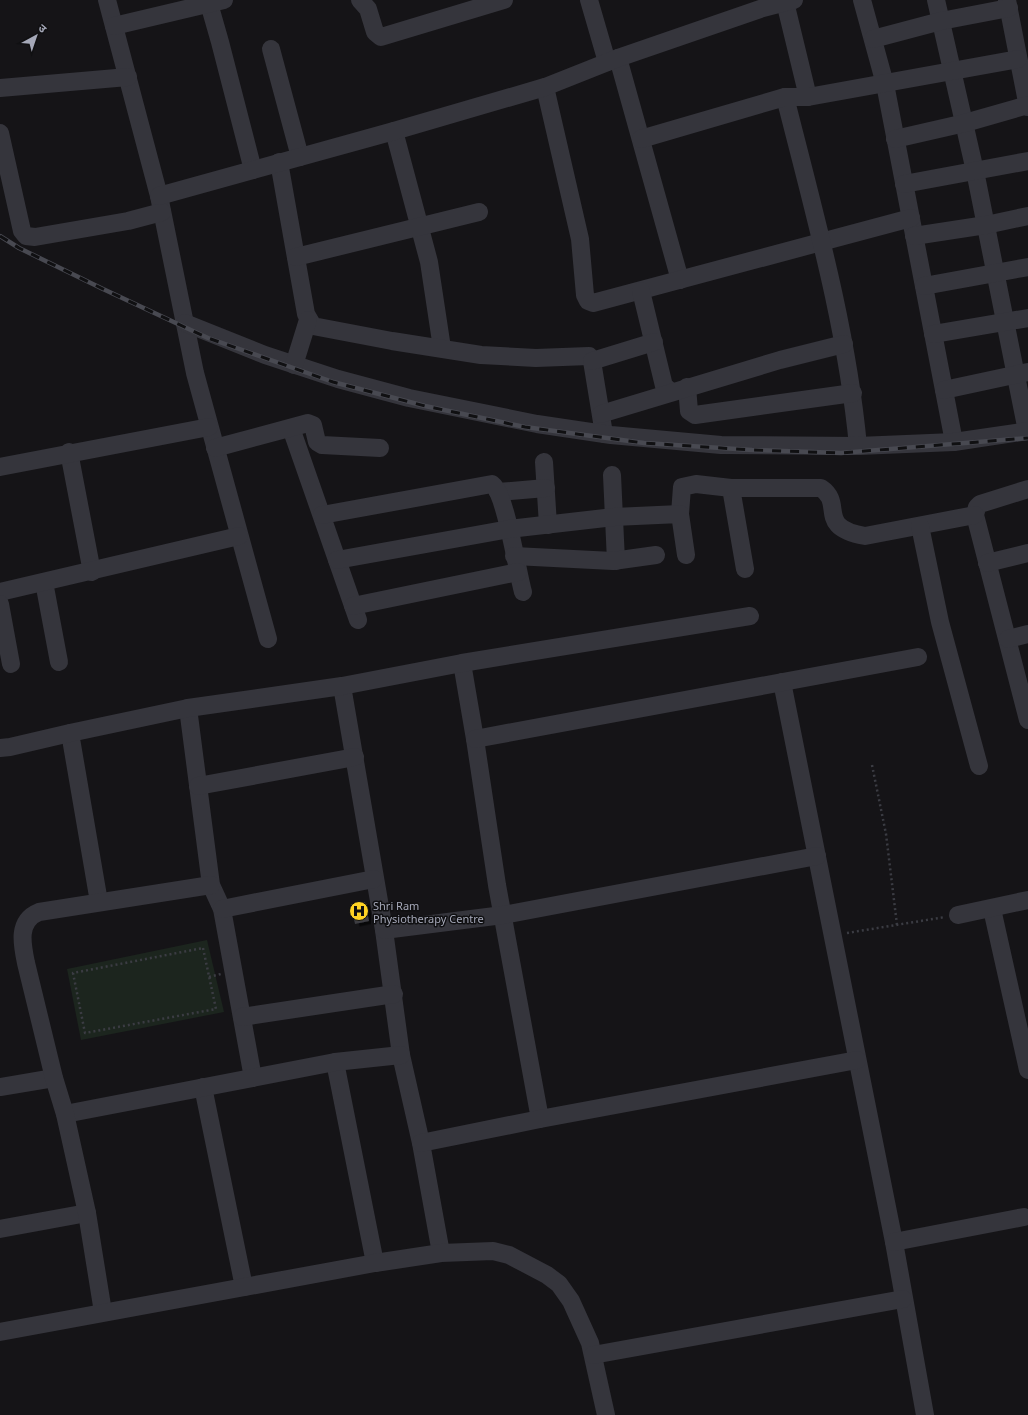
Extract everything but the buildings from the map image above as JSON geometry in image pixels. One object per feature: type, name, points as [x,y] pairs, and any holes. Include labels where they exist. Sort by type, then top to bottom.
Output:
[{"type":"street","points":[[107,0],[160,204],[195,373],[268,640]]},
{"type":"street","points":[[360,0],[368,9],[375,32],[381,37],[504,0]]},
{"type":"street","points":[[589,0],[641,139],[680,280]]},
{"type":"street","points":[[862,0],[885,84],[954,442]]},
{"type":"street","points":[[185,323],[294,365],[338,379],[409,398],[537,424],[604,434],[721,445],[858,446],[954,442],[1027,431],[1022,373],[1006,322],[976,171],[951,70],[936,0]]},
{"type":"street","points":[[114,26],[213,1],[253,170]]},
{"type":"street","points":[[0,133],[22,231],[26,236],[35,237],[106,225],[253,170],[394,131],[545,86],[762,4],[790,1],[808,97]]},
{"type":"street","points":[[873,39],[1008,4],[1028,106],[965,123],[895,139]]},
{"type":"street","points":[[270,49],[300,157]]},
{"type":"street","points":[[641,139],[785,97],[808,97],[885,84],[951,70],[1018,60]]},
{"type":"street","points":[[0,88],[128,77]]},
{"type":"street","points":[[545,86],[580,239],[587,299],[593,303],[598,303],[911,218]]},
{"type":"street","points":[[785,97],[822,241],[844,344],[853,393],[858,446]]},
{"type":"street","points":[[394,131],[420,226],[433,288],[442,348]]},
{"type":"street","points":[[904,184],[1028,161]]},
{"type":"street","points":[[279,162],[308,320],[294,365]]},
{"type":"street","points":[[296,257],[479,212]]},
{"type":"street","points":[[914,236],[986,225],[1028,216]]},
{"type":"street","points":[[924,286],[1028,267]]},
{"type":"street","points":[[642,291],[664,386],[670,391]]},
{"type":"street","points":[[933,334],[1028,318]]},
{"type":"street","points":[[308,320],[313,326],[320,328],[506,358],[586,355],[591,358],[592,361],[604,434]]},
{"type":"street","points":[[592,361],[654,342]]},
{"type":"street","points":[[601,414],[670,391],[780,360],[844,344]]},
{"type":"street","points":[[944,390],[1022,373]]},
{"type":"street","points":[[688,387],[689,411],[695,415],[853,393]]},
{"type":"street","points":[[215,448],[311,424],[317,442],[323,446],[380,448]]},
{"type":"street","points":[[0,467],[68,452],[209,427]]},
{"type":"street","points":[[291,428],[355,613],[516,564],[573,560],[616,561],[656,555]]},
{"type":"street","points":[[68,452],[92,572]]},
{"type":"street","points":[[544,462],[548,525]]},
{"type":"street","points":[[612,475],[616,561]]},
{"type":"street","points":[[322,515],[490,483],[496,487],[498,492],[509,529],[523,592]]},
{"type":"street","points":[[686,555],[680,514],[681,490],[685,486],[696,484],[731,488],[821,488],[830,497],[836,524],[851,534],[865,536],[975,515]]},
{"type":"street","points":[[498,492],[546,488]]},
{"type":"street","points":[[731,488],[745,569]]},
{"type":"street","points":[[1027,493],[980,504],[975,509],[975,515],[1028,720]]},
{"type":"street","points":[[337,560],[509,529],[614,517],[680,514]]},
{"type":"street","points":[[920,526],[940,622],[979,766]]},
{"type":"street","points":[[0,592],[92,572],[239,536]]},
{"type":"street","points":[[987,563],[1028,553]]},
{"type":"street","points":[[44,582],[60,662]]},
{"type":"street","points":[[0,604],[11,664]]},
{"type":"street","points":[[0,748],[188,708],[342,686],[462,663],[750,616]]},
{"type":"street","points":[[1008,639],[1028,634]]},
{"type":"street","points":[[475,739],[918,657]]},
{"type":"street","points":[[462,663],[502,915],[540,1119]]},
{"type":"street","points":[[782,682],[894,1242],[925,1415]]},
{"type":"street","points":[[342,686],[355,757],[374,879],[384,930],[394,994],[401,1055],[421,1143],[442,1253]]},
{"type":"street","points":[[188,708],[211,885],[222,909],[253,1078]]},
{"type":"street","points":[[70,733],[99,902]]},
{"type":"street","points":[[198,786],[355,757]]},
{"type":"street","points":[[384,930],[502,915],[817,856]]},
{"type":"street","points":[[222,909],[374,879]]},
{"type":"street","points":[[103,1312],[87,1213],[65,1114],[54,1078],[26,963],[23,948],[23,928],[29,918],[39,912],[211,885]]},
{"type":"street","points":[[958,915],[992,909],[1028,900]]},
{"type":"street","points":[[992,909],[1028,1070]]},
{"type":"street","points":[[242,1017],[394,994]]},
{"type":"street","points":[[65,1114],[335,1062],[401,1055]]},
{"type":"street","points":[[421,1143],[540,1119],[858,1060]]},
{"type":"street","points":[[335,1062],[375,1263]]},
{"type":"street","points":[[0,1086],[54,1078]]},
{"type":"street","points":[[203,1087],[244,1287]]},
{"type":"street","points":[[0,1229],[87,1213]]},
{"type":"street","points":[[894,1242],[1024,1217]]},
{"type":"street","points":[[0,1332],[375,1263],[442,1253],[493,1251],[509,1255],[547,1275],[559,1284],[571,1301],[588,1337],[606,1415]]},
{"type":"street","points":[[593,1355],[903,1299]]},
{"type":"path","points":[[872,765],[886,834],[897,925]]},
{"type":"path","points":[[833,935],[958,915]]},
{"type":"path","points":[[203,948],[216,1009],[85,1034],[73,974],[203,948]]},
{"type":"shaded area","points":[[207,940],[224,1012],[81,1040],[67,969]]},
{"type":"railway","points":[[0,236],[19,248],[208,338],[333,382],[425,406],[525,427],[644,443],[752,450],[841,453],[1028,438]]},
{"type":"place","name":"Shri Ram Physiotherapy Centre","points":[[359,911]]}]
